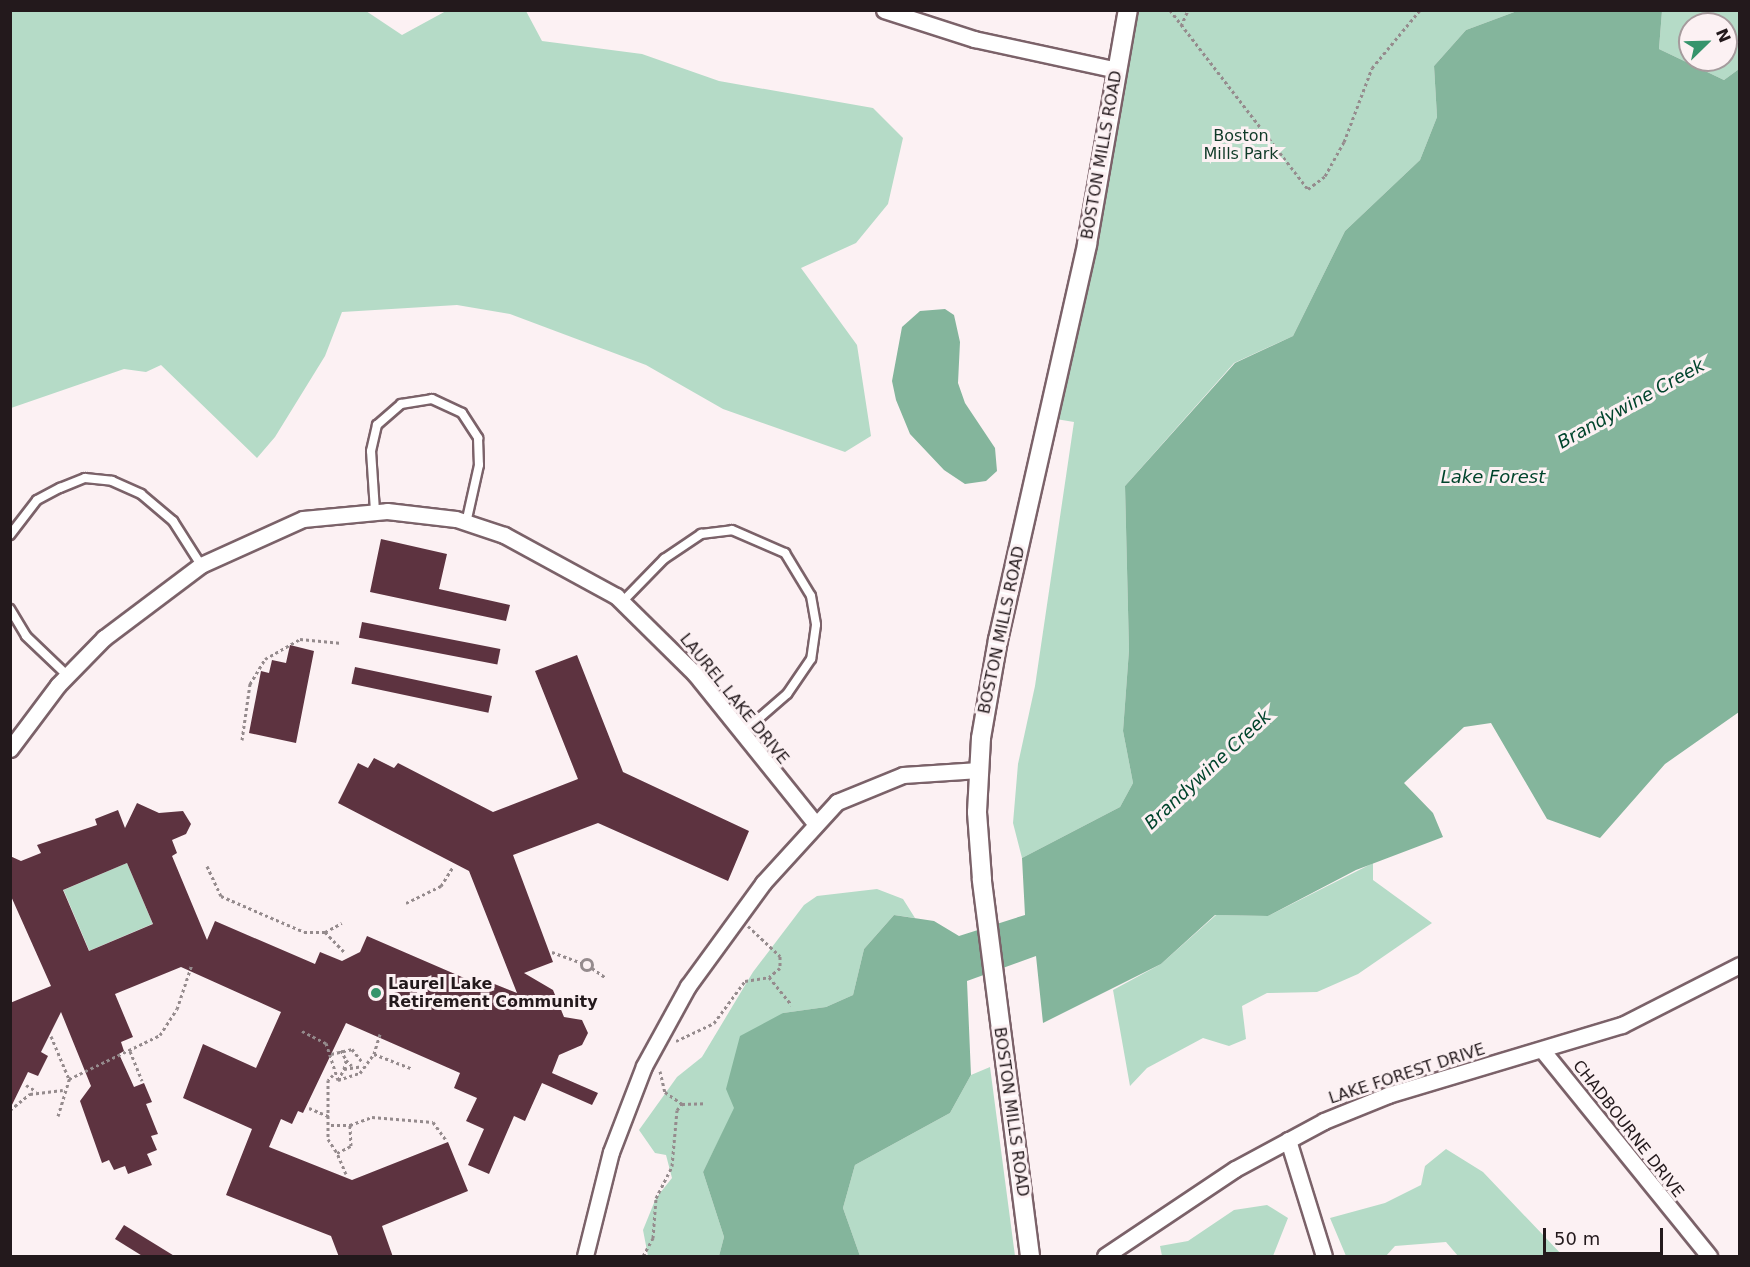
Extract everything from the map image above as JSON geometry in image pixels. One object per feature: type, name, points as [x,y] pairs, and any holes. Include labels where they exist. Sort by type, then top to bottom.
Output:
[{"type":"street","points":[[884,10],[974,39],[1117,70]]},
{"type":"street","name":"BOSTON MILLS ROAD","points":[[1030,1257],[982,879],[979,770],[987,694],[1087,244],[1128,10]]},
{"type":"street","name":"LAUREL LAKE DRIVE","points":[[10,749],[67,675],[133,612],[201,565],[286,524],[375,511],[466,523],[525,544],[623,601],[695,674],[739,735],[814,822]]},
{"type":"street","points":[[585,1257],[611,1152],[657,1042],[735,918],[814,822],[837,802],[903,775],[979,770]]},
{"type":"street","name":"LAKE FOREST DRIVE","points":[[1105,1257],[1288,1140],[1356,1106],[1543,1051],[1622,1025],[1740,965]]},
{"type":"street","name":"CHADBOURNE DRIVE","points":[[1543,1051],[1709,1257]]},
{"type":"street","points":[[1288,1140],[1324,1257]]},
{"type":"lane","points":[[375,511],[371,451],[377,425],[401,404],[432,399],[462,413],[478,438],[479,465],[466,523]]},
{"type":"lane","points":[[10,535],[37,500],[60,488],[85,478],[112,482],[141,494],[173,521],[201,565]]},
{"type":"lane","points":[[623,601],[678,547],[717,530],[759,537],[794,562],[814,612],[811,659],[787,694],[739,735]]},
{"type":"lane","points":[[10,609],[26,636],[67,675]]},
{"type":"path","points":[[1170,10],[1308,189],[1325,176],[1344,142],[1372,68],[1420,10]]},
{"type":"path","points":[[1181,26],[1188,10]]},
{"type":"path","points":[[242,740],[252,677],[265,659],[300,639],[342,643]]},
{"type":"path","points":[[207,866],[221,896],[304,932],[326,932],[342,923]]},
{"type":"path","points":[[406,903],[441,886],[453,867]]},
{"type":"path","points":[[657,1042],[700,1033],[745,981],[769,976],[780,968],[780,956],[771,942],[735,918]]},
{"type":"path","points":[[326,932],[344,952]]},
{"type":"path","points":[[552,952],[583,963],[590,960],[592,968],[605,976]]},
{"type":"path","points":[[583,963],[584,970],[592,968]]},
{"type":"path","points":[[58,1116],[63,1090],[69,1079],[160,1035],[171,1021],[192,964]]},
{"type":"path","points":[[769,976],[792,1005]]},
{"type":"path","points":[[302,1032],[326,1043],[331,1054],[333,1075],[338,1080],[350,1080],[362,1064],[374,1054],[380,1034]]},
{"type":"path","points":[[51,1036],[69,1079]]},
{"type":"path","points":[[331,1054],[352,1049],[362,1064]]},
{"type":"path","points":[[341,1050],[352,1066]]},
{"type":"path","points":[[130,1051],[142,1081]]},
{"type":"path","points":[[374,1054],[411,1068]]},
{"type":"path","points":[[338,1080],[346,1060]]},
{"type":"path","points":[[344,1069],[362,1064]]},
{"type":"path","points":[[660,1068],[665,1092],[682,1104],[706,1102]]},
{"type":"path","points":[[333,1075],[328,1080],[330,1125],[327,1139],[338,1154],[346,1174]]},
{"type":"path","points":[[26,1085],[36,1091],[63,1090]]},
{"type":"path","points":[[10,1110],[36,1091]]},
{"type":"path","points":[[644,1257],[650,1251],[656,1198],[672,1166],[674,1123],[682,1104]]},
{"type":"path","points":[[309,1108],[330,1117]]},
{"type":"path","points":[[330,1125],[350,1125],[372,1118],[414,1117],[433,1122],[446,1140]]},
{"type":"path","points":[[338,1154],[351,1146],[350,1125]]},
{"type":"green space","points":[[11,10],[366,11],[402,35],[446,11],[526,11],[542,41],[642,54],[719,81],[873,108],[903,138],[888,204],[856,243],[801,268],[857,345],[871,436],[845,452],[723,409],[646,365],[510,314],[457,305],[342,312],[325,356],[275,437],[257,458],[161,365],[146,372],[124,369],[11,408]]},
{"type":"green space","name":"Boston Mills Park","points":[[1128,11],[1517,11],[1466,30],[1434,66],[1437,117],[1420,160],[1345,231],[1293,336],[1234,363],[1125,486],[1129,650],[1123,731],[1133,783],[1120,807],[1022,858],[1013,823],[1018,764],[1035,686],[1074,422],[1050,418]]},
{"type":"green space","points":[[1662,11],[1739,11],[1739,69],[1738,12],[1678,12],[1678,58],[1659,49]]},
{"type":"green space","points":[[1707,72],[1735,72],[1724,80]]},
{"type":"green space","points":[[127,863],[153,924],[89,951],[63,890]]},
{"type":"green space","points":[[1373,863],[1373,880],[1432,923],[1358,974],[1317,992],[1267,993],[1242,1006],[1246,1039],[1229,1046],[1203,1038],[1147,1068],[1130,1086],[1113,990],[1161,964],[1216,915],[1268,916]]},
{"type":"green space","points":[[877,889],[903,899],[915,918],[894,915],[864,949],[853,995],[826,1007],[783,1013],[703,1172],[724,1237],[719,1256],[648,1256],[643,1230],[656,1198],[672,1178],[666,1155],[655,1153],[639,1130],[677,1077],[702,1057],[753,972],[804,905],[817,896]]},
{"type":"green space","points":[[990,1067],[1015,1256],[860,1256],[843,1208],[855,1165],[950,1113],[971,1075]]},
{"type":"green space","points":[[1446,1149],[1483,1172],[1563,1256],[1458,1256],[1446,1242],[1395,1246],[1386,1256],[1346,1256],[1330,1218],[1385,1203],[1421,1185],[1425,1166]]},
{"type":"green space","points":[[1267,1205],[1288,1218],[1273,1256],[1162,1256],[1160,1246],[1188,1241],[1234,1210]]},
{"type":"water","name":"Lake Forest","points":[[1517,11],[1662,11],[1659,49],[1678,58],[1678,72],[1707,72],[1724,80],[1738,72],[1739,69],[1739,712],[1665,764],[1600,838],[1547,819],[1491,723],[1464,727],[1404,783],[1433,813],[1443,837],[1356,870],[1268,916],[1215,915],[1161,964],[1043,1023],[1036,956],[967,981],[971,1075],[950,1113],[855,1165],[843,1208],[860,1256],[719,1256],[724,1237],[703,1172],[734,1108],[726,1089],[740,1036],[783,1013],[826,1007],[853,995],[864,949],[894,915],[934,921],[959,936],[1025,915],[1022,858],[1120,807],[1133,783],[1123,731],[1129,650],[1125,486],[1235,363],[1293,336],[1345,231],[1420,160],[1437,117],[1434,66],[1466,30]]},
{"type":"water","points":[[945,309],[954,315],[960,342],[958,383],[965,403],[995,448],[997,471],[986,481],[965,484],[944,470],[910,434],[896,400],[892,381],[902,327],[920,311]]},
{"type":"building","points":[[381,539],[447,554],[439,589],[510,605],[506,621],[370,592]]},
{"type":"building","points":[[362,622],[500,649],[497,665],[359,638]]},
{"type":"building","points":[[290,645],[314,651],[296,743],[249,733],[261,671],[269,673],[272,660],[286,663]]},
{"type":"building","points":[[577,655],[623,772],[749,831],[728,881],[598,823],[513,855],[553,962],[524,973],[553,990],[564,1017],[582,1020],[588,1033],[582,1045],[559,1055],[552,1073],[598,1093],[592,1105],[542,1083],[525,1121],[514,1116],[489,1174],[468,1165],[484,1129],[466,1121],[477,1098],[454,1088],[460,1073],[346,1023],[303,1113],[298,1111],[292,1124],[281,1119],[269,1147],[352,1180],[448,1142],[468,1191],[382,1226],[393,1257],[339,1257],[331,1236],[226,1195],[252,1129],[183,1098],[203,1044],[256,1068],[281,1012],[181,967],[115,994],[133,1037],[121,1042],[124,1051],[119,1054],[134,1087],[144,1083],[152,1102],[146,1104],[158,1134],[151,1136],[157,1150],[147,1154],[152,1165],[128,1174],[125,1166],[114,1170],[109,1160],[102,1163],[80,1101],[91,1086],[61,1012],[41,1052],[48,1056],[38,1076],[28,1072],[10,1109],[10,1003],[51,986],[10,894],[10,856],[21,861],[41,853],[37,845],[97,825],[95,819],[118,810],[125,828],[137,803],[159,813],[183,811],[191,824],[186,834],[172,840],[177,853],[172,856],[207,940],[215,921],[315,964],[320,952],[342,961],[360,952],[367,936],[485,987],[487,981],[517,993],[469,871],[338,803],[358,763],[368,768],[374,758],[394,768],[398,763],[493,812],[578,779],[535,671]],"holes":[[[127,863],[153,924],[89,951],[63,890]]]},
{"type":"building","points":[[355,667],[492,696],[488,713],[351,684]]},
{"type":"building","points":[[124,1225],[176,1257],[144,1257],[115,1239]]},
{"type":"place","name":"Laurel Lake Retirement Community","points":[[376,993]]},
{"type":"water label","name":"Brandywine Creek","points":[[1631,404]]},
{"type":"water label","name":"Brandywine Creek","points":[[1208,770]]}]
